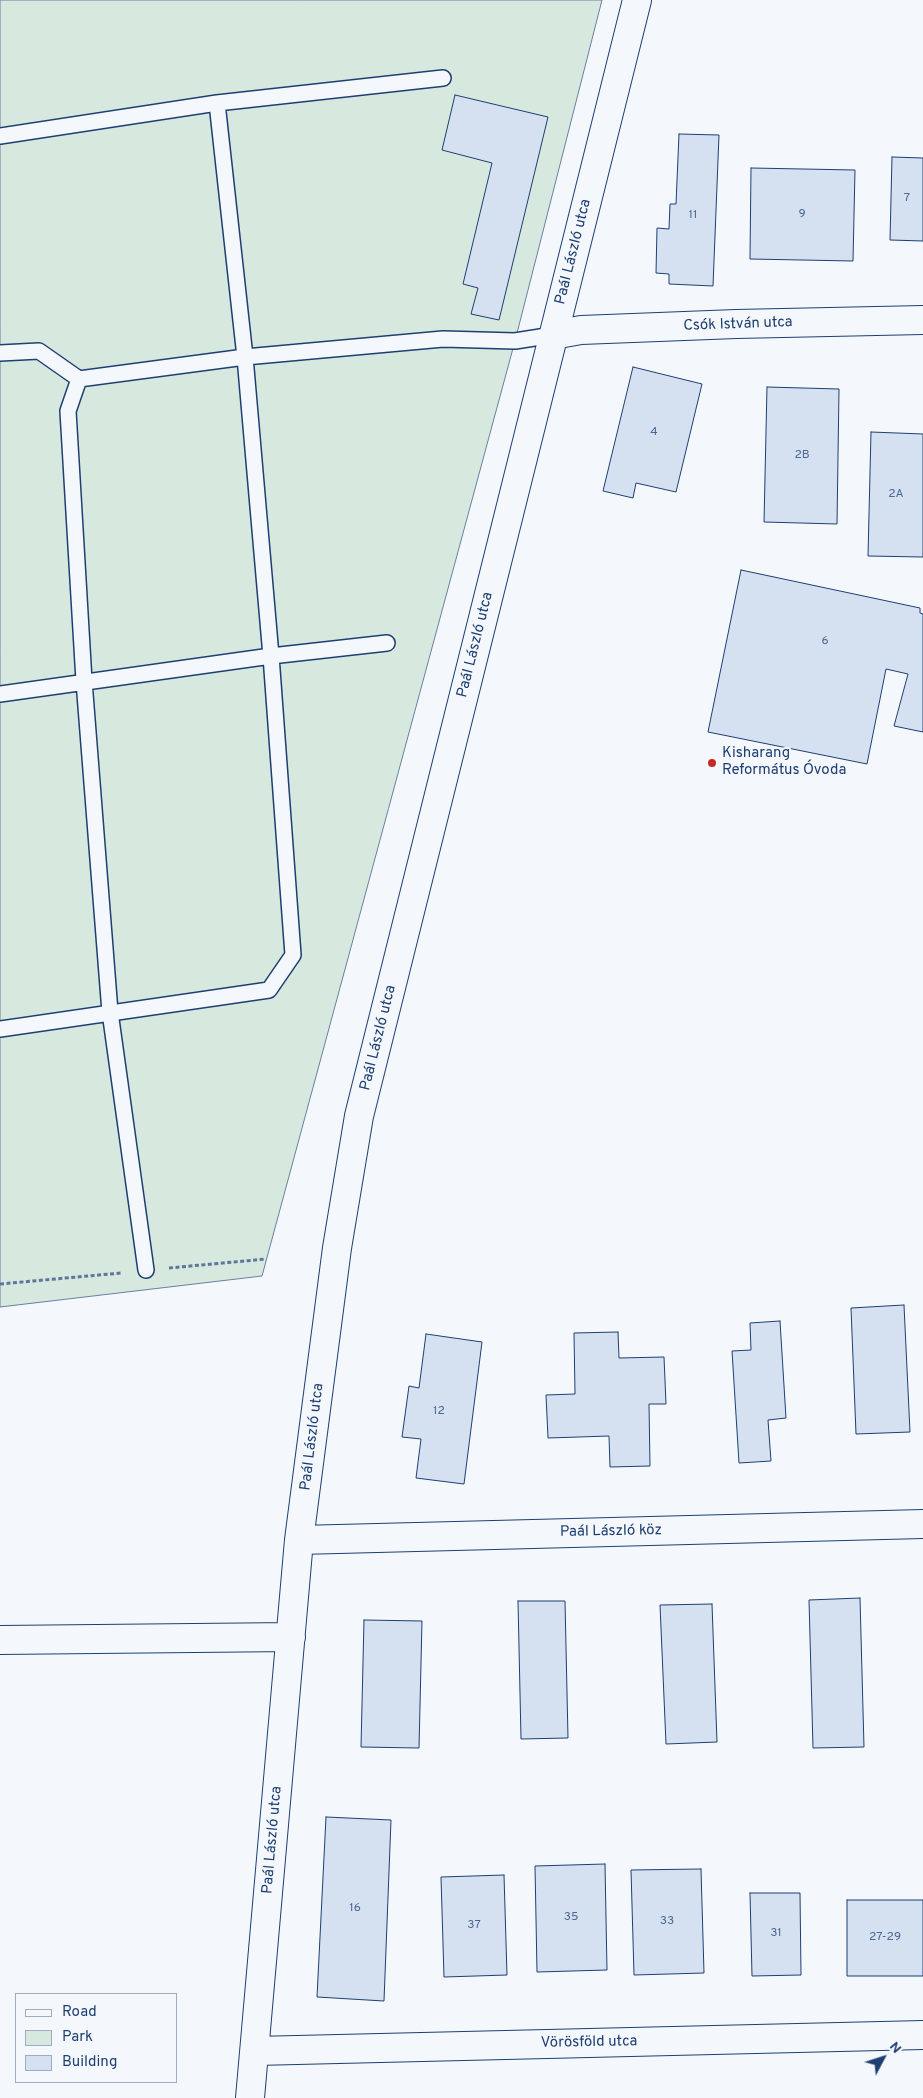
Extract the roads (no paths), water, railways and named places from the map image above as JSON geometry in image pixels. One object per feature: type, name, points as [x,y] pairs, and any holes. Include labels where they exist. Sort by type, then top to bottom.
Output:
[{"type":"street","name":"Paál László utca","points":[[250,2098],[300,1540],[337,1248],[360,1116],[637,0]]},
{"type":"street","name":"Csók István utca","points":[[553,335],[581,330],[923,320]]},
{"type":"street","name":"Paál László köz","points":[[300,1540],[923,1524]]},
{"type":"street","points":[[0,1640],[291,1637]]},
{"type":"street","name":"Vörösföld utca","points":[[255,2051],[923,2035]]},
{"type":"lane","points":[[0,136],[217,103],[443,78]]},
{"type":"lane","points":[[0,1029],[269,990],[292,955],[271,656],[245,357],[217,103]]},
{"type":"lane","points":[[0,353],[39,351],[79,379],[245,357],[443,339],[515,341],[553,335]]},
{"type":"lane","points":[[79,379],[68,411],[84,681],[110,1012],[146,1270]]},
{"type":"lane","points":[[0,694],[271,656],[387,643]]},
{"type":"place","name":"Kisharang Református Óvoda","points":[[712,763]]}]
